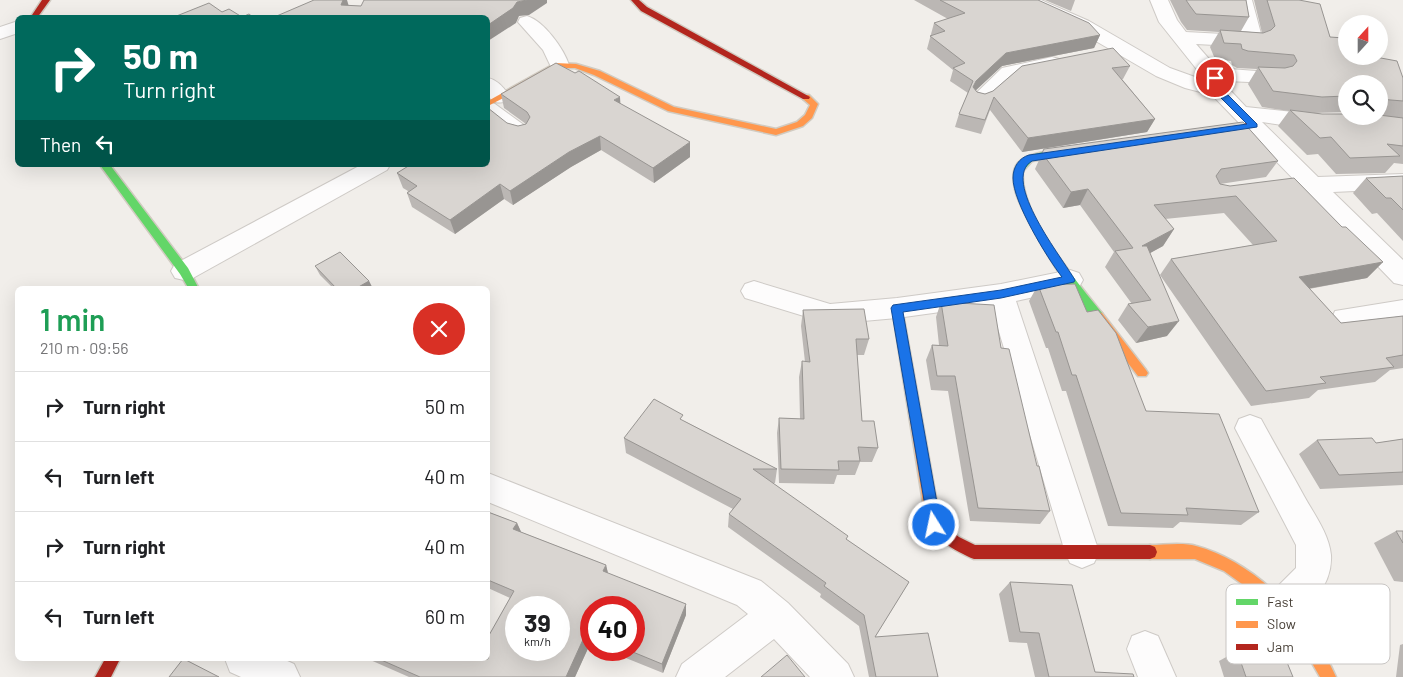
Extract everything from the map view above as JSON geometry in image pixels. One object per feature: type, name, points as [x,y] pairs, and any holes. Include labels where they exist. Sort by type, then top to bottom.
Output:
[{"type":"street","points":[[35,15],[46,0]]},
{"type":"street","points":[[520,133],[491,98],[559,65],[576,66],[597,73],[671,109],[776,132],[788,130],[799,125],[808,117],[814,104],[803,94],[644,9],[635,0]]},
{"type":"street","points":[[1026,0],[1082,17],[1124,50],[1163,72],[1192,84],[1274,77]]},
{"type":"street","points":[[1159,0],[1168,22],[1246,119],[1311,183],[1393,255],[1403,276]]},
{"type":"street","points":[[1181,37],[1254,41],[1245,3]]},
{"type":"street","points":[[527,22],[550,46],[556,55],[559,65]]},
{"type":"street","points":[[0,33],[15,27]]},
{"type":"street","points":[[1096,55],[1124,50]]},
{"type":"street","points":[[980,99],[1009,72],[1068,60]]},
{"type":"street","points":[[1196,134],[1246,119],[1310,122],[1338,121]]},
{"type":"street","points":[[1091,149],[1029,158],[1023,162],[1018,170],[1020,191],[1032,219],[1059,267],[1142,373]]},
{"type":"street","points":[[106,167],[189,280],[376,167]]},
{"type":"street","points":[[1282,185],[1400,181]]},
{"type":"street","points":[[754,291],[830,314],[897,308],[1001,294],[1070,280]]},
{"type":"street","points":[[1001,294],[1082,552]]},
{"type":"street","points":[[897,308],[934,525],[954,542],[974,552],[1195,552],[1229,566],[1253,584]]},
{"type":"street","points":[[1345,318],[1403,310]]},
{"type":"street","points":[[1250,428],[1312,542],[1315,554],[1314,571],[1307,584]]},
{"type":"street","points":[[490,488],[750,593],[776,615],[835,677]]},
{"type":"street","points":[[695,677],[776,615]]},
{"type":"street","points":[[103,677],[112,661]]},
{"type":"street","points":[[247,661],[281,677]]},
{"type":"street","points":[[1320,664],[1328,677]]},
{"type":"building","points":[[314,0],[343,0],[341,5],[361,6],[364,0],[527,0],[517,2],[513,8],[490,24],[490,15],[279,15]]},
{"type":"building","points":[[940,0],[1038,0],[1089,23],[1100,35],[1006,53],[976,81],[973,87],[977,92],[985,94],[993,91],[1022,66],[1113,48],[1130,66],[1112,68],[1155,119],[1028,138],[994,97],[985,120],[959,114],[973,81],[953,68],[965,63],[930,36],[945,31],[934,23],[965,13]]},
{"type":"building","points":[[1186,0],[1246,0],[1249,17],[1196,14]]},
{"type":"building","points":[[1267,0],[1299,0],[1320,4],[1330,37],[1338,38],[1338,65],[1388,65],[1388,59],[1397,61],[1403,78],[1403,101],[1388,100],[1388,75],[1338,75],[1338,96],[1322,97],[1273,91],[1258,67],[1285,68],[1293,66],[1297,61],[1294,55],[1248,51],[1242,49],[1241,44],[1224,43],[1220,30],[1263,33],[1275,26]]},
{"type":"building","points":[[209,3],[222,12],[229,9],[239,15],[179,15]]},
{"type":"building","points":[[556,63],[575,73],[579,71],[620,97],[614,100],[690,142],[653,168],[600,136],[569,152],[510,191],[500,184],[450,220],[407,193],[417,186],[397,173],[407,167],[490,167],[490,110],[507,123],[518,126],[526,124],[530,117],[527,112],[501,94]]},
{"type":"building","points":[[1290,110],[1338,114],[1338,125],[1388,125],[1388,116],[1403,118],[1403,146],[1387,144],[1400,156],[1350,158],[1331,137],[1320,138]]},
{"type":"building","points":[[1243,122],[1278,161],[1221,169],[1216,176],[1220,184],[1230,186],[1294,178],[1342,227],[1346,227],[1383,262],[1299,277],[1341,323],[1403,316],[1403,355],[1386,358],[1394,367],[1320,377],[1326,383],[1266,391],[1171,259],[1277,241],[1236,196],[1154,205],[1174,229],[1142,246],[1147,246],[1179,321],[1148,327],[1128,304],[1151,300],[1115,251],[1133,248],[1088,189],[1071,192],[1042,153],[1044,149]]},
{"type":"building","points":[[1403,176],[1403,210],[1391,198],[1386,198],[1366,178]]},
{"type":"building","points":[[340,252],[369,281],[360,286],[334,286],[315,266]]},
{"type":"building","points":[[1075,284],[1087,312],[1098,310],[1116,333],[1146,411],[1219,414],[1259,512],[1186,508],[1188,515],[1121,513],[1076,375],[1072,375],[1058,332],[1056,332],[1038,285]]},
{"type":"building","points":[[941,302],[994,305],[1001,348],[1009,349],[1037,466],[1039,466],[1050,511],[978,508],[955,376],[937,376],[932,345],[948,346]]},
{"type":"building","points":[[864,309],[869,339],[856,339],[862,421],[874,421],[878,448],[858,447],[860,461],[838,461],[839,470],[781,469],[779,418],[804,419],[802,361],[810,362],[803,310]]},
{"type":"building","points":[[654,399],[683,415],[680,419],[777,469],[753,469],[848,536],[846,539],[909,582],[875,637],[928,633],[938,677],[876,677],[864,615],[824,586],[826,583],[729,514],[741,499],[624,438]]},
{"type":"building","points":[[1372,438],[1376,443],[1403,439],[1403,472],[1339,475],[1317,440]]},
{"type":"building","points":[[490,513],[517,523],[513,529],[606,565],[603,571],[686,604],[662,664],[645,657],[645,596],[580,596],[580,646],[566,677],[420,677],[384,661],[490,661],[490,633],[505,607],[505,661],[570,661],[570,596],[511,596],[514,591],[490,581]]},
{"type":"building","points":[[1396,531],[1403,531],[1403,543]]},
{"type":"building","points":[[1010,582],[1072,585],[1095,672],[1133,674],[1134,677],[1049,677],[1039,633],[1020,632]]},
{"type":"building","points":[[787,655],[805,677],[761,677]]},
{"type":"building","points":[[181,661],[188,661],[219,677],[169,677]]},
{"type":"building","points":[[1242,664],[1288,664],[1293,677],[1246,677]]},
{"type":"traffic: fast","points":[[1076,151],[1029,158],[1022,164],[1018,173],[1019,188],[1035,227],[1062,268],[1098,316]]},
{"type":"traffic: fast","points":[[106,167],[184,271],[192,286]]},
{"type":"traffic: slow","points":[[490,103],[559,65],[576,66],[597,73],[671,109],[776,132],[800,124],[809,116],[814,104],[806,97]]},
{"type":"traffic: slow","points":[[897,308],[931,509]]},
{"type":"traffic: slow","points":[[1098,316],[1142,373]]},
{"type":"traffic: slow","points":[[1150,552],[1195,552],[1229,566],[1254,584]]},
{"type":"traffic: slow","points":[[1320,664],[1328,677]]},
{"type":"traffic: jam","points":[[35,15],[46,0]]},
{"type":"traffic: jam","points":[[635,0],[644,9],[806,97]]},
{"type":"traffic: jam","points":[[1211,132],[1253,125]]},
{"type":"traffic: jam","points":[[931,509],[934,525],[954,542],[974,552],[1150,552]]},
{"type":"traffic: jam","points":[[103,677],[112,661]]},
{"type":"route","points":[[934,525],[897,308],[1001,294],[1070,280],[1059,267],[1032,219],[1020,191],[1017,179],[1018,170],[1023,162],[1029,158],[1253,126],[1219,91],[1215,78]]}]
